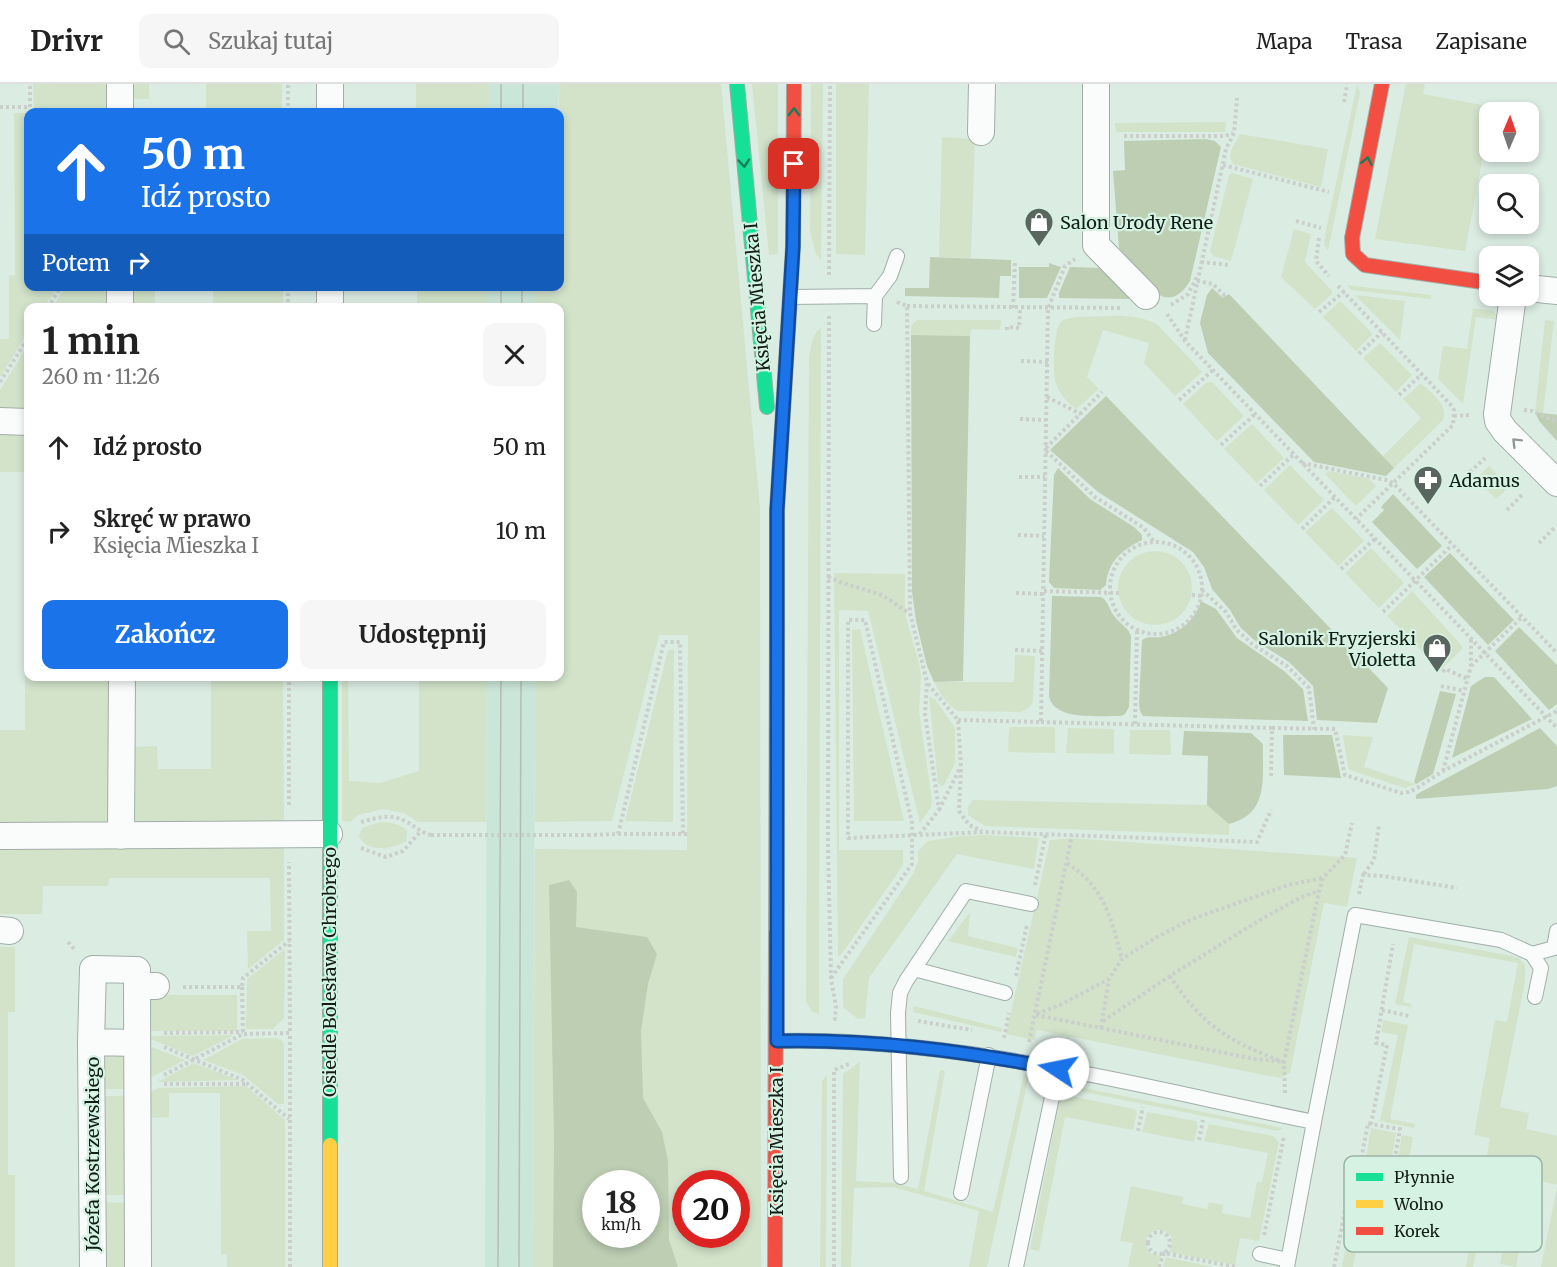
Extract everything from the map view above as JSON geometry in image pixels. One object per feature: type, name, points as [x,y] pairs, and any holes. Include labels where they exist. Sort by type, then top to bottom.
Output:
[{"type":"street","points":[[120,84],[120,108]]},
{"type":"street","points":[[330,84],[330,108]]},
{"type":"street","name":"Księcia Mieszka I","points":[[736,84],[777,510]]},
{"type":"street","name":"Księcia Mieszka I","points":[[775,1267],[777,510],[793,247],[794,84]]},
{"type":"street","points":[[981,132],[982,84]]},
{"type":"street","points":[[1096,84],[1096,244],[1146,304]]},
{"type":"street","points":[[1382,84],[1352,238],[1353,254],[1360,262],[1384,269],[1479,282]]},
{"type":"street","points":[[752,249],[790,297]]},
{"type":"street","points":[[1539,289],[1557,291]]},
{"type":"street","points":[[1512,306],[1497,414],[1498,421],[1505,431],[1557,483]]},
{"type":"street","points":[[0,421],[24,422]]},
{"type":"street","points":[[121,836],[122,681]]},
{"type":"street","name":"Osiedle Bolesława Chrobrego","points":[[330,681],[340,835],[330,1267]]},
{"type":"street","points":[[0,837],[340,835]]},
{"type":"street","name":"Józefa Kostrzewskiego","points":[[93,1267],[93,969],[136,970],[146,986]]},
{"type":"street","points":[[138,1267],[143,1087],[136,1038],[146,986]]},
{"type":"street","name":"Józefa Kostrzewskiego","points":[[92,1041],[136,1038]]},
{"type":"lane","points":[[874,324],[875,296],[890,276],[897,256]]},
{"type":"lane","points":[[790,297],[875,296]]},
{"type":"lane","points":[[901,1178],[898,1044],[900,993],[966,891],[1031,904]]},
{"type":"lane","points":[[1260,1254],[1287,1263],[1355,915],[1501,940],[1532,954],[1541,968],[1535,998]]},
{"type":"lane","points":[[1532,954],[1554,948],[1557,931]]},
{"type":"lane","points":[[914,969],[1010,989]]},
{"type":"lane","points":[[777,1041],[835,1040],[898,1044],[995,1057],[1314,1122]]},
{"type":"lane","points":[[961,1193],[995,1057]]},
{"type":"lane","points":[[1016,1267],[1058,1069]]},
{"type":"path","points":[[0,107],[30,107],[30,84]]},
{"type":"path","points":[[288,84],[288,108]]},
{"type":"path","points":[[830,84],[828,846],[831,979],[836,1006],[835,1019]]},
{"type":"path","points":[[1343,106],[1347,84]]},
{"type":"path","points":[[1237,98],[1234,133],[1226,149],[1185,341],[1557,728]]},
{"type":"path","points":[[1096,136],[1225,136],[1234,133]]},
{"type":"path","points":[[1223,165],[1329,193],[1330,182]]},
{"type":"path","points":[[1323,216],[1316,261],[1450,404],[1454,416],[1453,425],[1356,519]]},
{"type":"path","points":[[1296,221],[1321,228]]},
{"type":"path","points":[[1013,308],[1015,260]]},
{"type":"path","points":[[1201,262],[1230,265]]},
{"type":"path","points":[[1041,722],[1048,309],[1065,266]]},
{"type":"path","points":[[939,810],[925,714],[927,682],[910,613],[907,305],[1048,309],[1176,303],[1188,294],[1198,275]]},
{"type":"path","points":[[1197,281],[1213,284],[1224,295],[1227,291]]},
{"type":"path","points":[[1006,330],[1007,327],[1019,328],[1020,308]]},
{"type":"path","points":[[1359,354],[1382,333]]},
{"type":"path","points":[[0,382],[24,344]]},
{"type":"path","points":[[1021,361],[1048,362]]},
{"type":"path","points":[[1179,400],[1213,370]]},
{"type":"path","points":[[1399,395],[1422,374]]},
{"type":"path","points":[[1046,450],[1102,392]]},
{"type":"path","points":[[1047,397],[1081,414]]},
{"type":"path","points":[[1221,445],[1255,414]]},
{"type":"path","points":[[1536,414],[1557,422]]},
{"type":"path","points":[[1020,419],[1047,420]]},
{"type":"path","points":[[1046,450],[1095,497],[1144,528],[1155,542]]},
{"type":"path","points":[[1260,486],[1294,454]]},
{"type":"path","points":[[1470,472],[1485,458]]},
{"type":"path","points":[[1302,463],[1393,483],[1557,653]]},
{"type":"path","points":[[1019,477],[1046,477]]},
{"type":"path","points":[[1507,510],[1522,495]]},
{"type":"path","points":[[1302,529],[1335,497]]},
{"type":"path","points":[[1539,543],[1554,528]]},
{"type":"path","points":[[1018,535],[1044,536]]},
{"type":"path","points":[[1341,569],[1375,539]]},
{"type":"path","points":[[1155,542],[1173,545],[1189,556],[1198,572],[1202,590],[1194,614],[1174,630],[1162,634],[1137,630],[1119,616],[1113,606],[1110,593],[1113,573],[1125,554],[1134,548],[1155,542]]},
{"type":"path","points":[[1383,612],[1452,545]]},
{"type":"path","points":[[828,577],[882,595],[910,613]]},
{"type":"path","points":[[1202,590],[1226,612],[1236,629],[1252,644],[1287,666],[1309,688],[1314,729]]},
{"type":"path","points":[[1016,594],[1119,593]]},
{"type":"path","points":[[1192,595],[1201,596]]},
{"type":"path","points":[[1471,666],[1522,617]]},
{"type":"path","points":[[831,979],[912,864],[912,836],[912,823],[865,620],[848,620],[848,837],[912,836],[918,836],[954,832],[986,832],[1257,842],[1271,810]]},
{"type":"path","points":[[1135,724],[1137,630]]},
{"type":"path","points":[[1443,771],[1471,666],[1471,639]]},
{"type":"path","points":[[420,832],[403,851],[386,857],[362,850],[340,835],[361,822],[385,816],[405,820],[420,832],[431,835],[685,834],[680,642],[664,642],[618,834]]},
{"type":"path","points":[[1015,650],[1042,651]]},
{"type":"path","points":[[1443,672],[1445,669],[1468,679]]},
{"type":"path","points":[[289,681],[290,1267]]},
{"type":"path","points":[[927,682],[958,720],[961,767],[959,811],[969,825],[986,832]]},
{"type":"path","points":[[1441,686],[1464,691]]},
{"type":"path","points":[[958,720],[1335,729],[1345,774],[1401,792],[1409,792],[1443,771],[1557,711]]},
{"type":"path","points":[[1271,777],[1272,728]]},
{"type":"path","points":[[918,836],[939,810],[961,767]]},
{"type":"path","points":[[1284,1062],[1319,891],[1323,878],[1345,855],[1353,823]]},
{"type":"path","points":[[1355,915],[1363,875],[1374,860],[1379,825]]},
{"type":"path","points":[[1010,989],[1046,833]]},
{"type":"path","points":[[1021,1040],[1029,1042],[1072,835]]},
{"type":"path","points":[[1066,863],[1093,886],[1106,907],[1115,929],[1122,959]]},
{"type":"path","points":[[1363,875],[1457,888]]},
{"type":"path","points":[[1101,1028],[1109,979],[1122,959],[1155,938],[1192,919],[1288,885],[1323,878]]},
{"type":"path","points":[[1103,1021],[1263,918],[1302,897],[1319,891]]},
{"type":"path","points":[[1371,1124],[1387,1045],[1376,1042],[1397,922]]},
{"type":"path","points":[[243,1033],[243,978],[289,941]]},
{"type":"path","points":[[1170,976],[1197,1013],[1220,1033],[1252,1050],[1284,1062]]},
{"type":"path","points":[[1109,979],[1036,1015],[1255,1059],[1284,1062]]},
{"type":"path","points":[[146,986],[242,987]]},
{"type":"path","points":[[995,1057],[1004,1037],[1010,1008]]},
{"type":"path","points":[[1382,1010],[1409,1016]]},
{"type":"path","points":[[143,1087],[243,1033]]},
{"type":"path","points":[[136,1038],[290,1033]]},
{"type":"path","points":[[1004,1037],[1013,1039]]},
{"type":"path","points":[[136,1038],[194,1059],[248,1083],[289,1120]]},
{"type":"path","points":[[834,1267],[834,1070],[858,1060],[899,1059]]},
{"type":"path","points":[[143,1087],[248,1083]]},
{"type":"path","points":[[1132,1105],[1153,1109]]},
{"type":"path","points":[[1138,1131],[1143,1107]]},
{"type":"path","points":[[1193,1117],[1215,1122]]},
{"type":"path","points":[[1199,1140],[1203,1119]]},
{"type":"path","points":[[1362,1156],[1368,1123],[1400,1129],[1395,1156]]},
{"type":"path","points":[[1260,1254],[1284,1135]]},
{"type":"path","points":[[1334,1267],[1344,1216]]},
{"type":"path","points":[[1159,1267],[1164,1253],[1170,1247],[1168,1236],[1158,1232],[1153,1233],[1148,1243],[1153,1252],[1164,1253],[1236,1267]]},
{"type":"shaded area","points":[[33,84],[112,84],[112,108],[34,108]]},
{"type":"shaded area","points":[[128,84],[149,84],[149,99],[132,99]]},
{"type":"shaded area","points":[[206,84],[282,84],[282,108],[206,108]]},
{"type":"shaded area","points":[[416,84],[489,84],[489,108],[416,108]]},
{"type":"shaded area","points":[[489,84],[559,84],[558,108],[489,108]]},
{"type":"shaded area","points":[[559,84],[721,84],[760,508],[761,1267],[533,1267],[535,849],[687,850],[688,635],[659,635],[612,821],[535,822],[535,681],[564,681],[564,303],[536,303],[536,291],[564,291],[564,108],[559,108]]},
{"type":"shaded area","points":[[752,84],[778,84],[778,254],[769,255]]},
{"type":"shaded area","points":[[811,84],[823,84],[821,260],[816,254],[810,232]]},
{"type":"shaded area","points":[[836,84],[869,84],[865,255],[836,254]]},
{"type":"shaded area","points":[[1357,84],[1360,93],[1328,251],[1324,244],[1326,230]]},
{"type":"shaded area","points":[[1406,84],[1425,84],[1423,94],[1479,104],[1479,162],[1482,162],[1465,251],[1375,239]]},
{"type":"shaded area","points":[[14,113],[24,113],[24,291],[55,291],[47,303],[24,303],[24,338],[0,377],[0,339],[9,339],[9,276],[15,275]]},
{"type":"shaded area","points":[[1226,122],[1225,132],[1116,132],[1115,123]]},
{"type":"shaded area","points":[[1240,134],[1328,149],[1321,187],[1233,164],[1230,156]]},
{"type":"shaded area","points":[[942,137],[975,139],[971,258],[939,257]]},
{"type":"shaded area","points":[[1206,139],[1215,141],[1221,147],[1190,281],[1177,295],[1163,297],[1119,248],[1113,171],[1125,170],[1124,141]]},
{"type":"shaded area","points":[[1232,173],[1253,179],[1231,261],[1213,256],[1210,251],[1229,175]]},
{"type":"shaded area","points":[[1294,229],[1311,234],[1305,262],[1332,291],[1332,294],[1315,309],[1281,277]]},
{"type":"shaded area","points":[[930,257],[1011,260],[1011,276],[1000,276],[999,298],[905,296],[905,288],[929,288]]},
{"type":"shaded area","points":[[1049,263],[1061,267],[1047,298],[1019,298],[1019,267],[1049,267]]},
{"type":"shaded area","points":[[1070,267],[1101,268],[1127,293],[1129,299],[1059,298]]},
{"type":"shaded area","points":[[1347,285],[1431,295],[1431,299],[1351,290]]},
{"type":"shaded area","points":[[1212,288],[1223,298],[1229,294],[1394,468],[1386,476],[1314,462],[1208,353],[1200,323],[1207,295]]},
{"type":"shaded area","points":[[63,291],[112,291],[112,303],[55,303]]},
{"type":"shaded area","points":[[128,291],[155,291],[155,303],[129,303]]},
{"type":"shaded area","points":[[213,291],[283,291],[283,303],[213,303]]},
{"type":"shaded area","points":[[417,291],[488,291],[488,303],[417,303]]},
{"type":"shaded area","points":[[488,291],[536,291],[536,303],[488,303]]},
{"type":"shaded area","points":[[1355,295],[1405,301],[1400,340]]},
{"type":"shaded area","points":[[1340,301],[1372,333],[1356,351],[1323,317]]},
{"type":"shaded area","points":[[1473,308],[1494,311],[1499,320],[1476,317],[1463,404],[1438,379],[1443,346],[1467,349]]},
{"type":"shaded area","points":[[1129,316],[1149,321],[1158,325],[1202,372],[1175,396],[1144,363],[1149,343],[1103,330],[1087,377],[1099,389],[1076,409],[1064,398],[1057,387],[1054,363],[1056,335],[1060,323],[1066,319]]},
{"type":"shaded area","points":[[917,320],[1001,320],[1000,330],[971,329],[970,336],[911,335],[911,326]]},
{"type":"shaded area","points":[[1545,320],[1554,321],[1543,413],[1535,412]]},
{"type":"shaded area","points":[[821,327],[819,1014],[812,1012],[806,1001],[809,357],[814,337]]},
{"type":"shaded area","points":[[911,335],[970,336],[963,681],[934,682],[927,666],[916,621],[912,592]]},
{"type":"shaded area","points":[[1380,343],[1412,375],[1396,392],[1363,358]]},
{"type":"shaded area","points":[[24,351],[24,415],[0,416],[0,390]]},
{"type":"shaded area","points":[[1207,382],[1212,382],[1244,416],[1217,441],[1183,404]]},
{"type":"shaded area","points":[[1420,384],[1442,405],[1443,420],[1394,468],[1383,456],[1421,418],[1403,399]]},
{"type":"shaded area","points":[[1106,396],[1388,688],[1377,723],[1317,720],[1313,686],[1289,662],[1254,640],[1240,627],[1230,610],[1212,589],[1204,567],[1193,552],[1098,492],[1050,450]]},
{"type":"shaded area","points":[[1535,412],[1557,415],[1557,441],[1539,421]]},
{"type":"shaded area","points":[[1252,424],[1284,458],[1257,483],[1224,449]]},
{"type":"shaded area","points":[[24,430],[24,472],[0,472],[0,431]]},
{"type":"shaded area","points":[[1290,465],[1324,500],[1298,525],[1264,490]]},
{"type":"shaded area","points":[[1489,466],[1509,487],[1496,499],[1476,479]]},
{"type":"shaded area","points":[[1058,468],[1090,499],[1134,527],[1142,535],[1142,540],[1117,557],[1110,569],[1106,585],[1100,590],[1054,588],[1049,582],[1054,475]]},
{"type":"shaded area","points":[[1329,471],[1369,479],[1376,486],[1356,506],[1325,474]]},
{"type":"shaded area","points":[[1393,494],[1442,546],[1417,569],[1372,522],[1384,510],[1381,507]]},
{"type":"shaded area","points":[[1332,508],[1364,541],[1338,566],[1305,532]]},
{"type":"shaded area","points":[[1371,548],[1404,583],[1379,608],[1345,573]]},
{"type":"shaded area","points":[[1148,551],[1162,551],[1176,557],[1186,567],[1192,581],[1192,595],[1186,609],[1176,619],[1162,625],[1148,625],[1134,619],[1124,609],[1118,595],[1118,581],[1124,567],[1134,557]]},
{"type":"shaded area","points":[[1450,553],[1514,620],[1488,645],[1424,577]]},
{"type":"shaded area","points":[[834,573],[905,574],[905,613],[921,676],[919,711],[932,800],[931,807],[920,823],[868,611],[839,610],[839,850],[903,850],[903,865],[841,955],[838,956]]},
{"type":"shaded area","points":[[1412,591],[1462,646],[1462,649],[1441,670],[1387,616]]},
{"type":"shaded area","points":[[1052,596],[1101,597],[1106,601],[1117,620],[1130,633],[1129,707],[1125,714],[1121,716],[1079,715],[1059,710],[1053,704],[1049,696]]},
{"type":"shaded area","points":[[1201,601],[1216,609],[1237,638],[1284,671],[1303,689],[1308,721],[1143,716],[1139,703],[1142,640],[1180,630],[1194,615]]},
{"type":"shaded area","points":[[1519,627],[1557,665],[1557,704],[1549,710],[1495,651]]},
{"type":"shaded area","points":[[860,629],[904,821],[854,821],[852,630]]},
{"type":"shaded area","points":[[668,650],[674,650],[673,822],[625,821]]},
{"type":"shaded area","points":[[1015,655],[1035,656],[1033,701],[1030,707],[1021,712],[958,711],[947,702],[934,682],[1014,682]]},
{"type":"shaded area","points":[[1485,677],[1494,677],[1532,719],[1452,758],[1471,686]]},
{"type":"shaded area","points":[[25,681],[112,681],[111,817],[103,825],[5,826],[0,823],[0,730],[25,730]]},
{"type":"shaded area","points":[[211,681],[283,681],[284,824],[138,823],[132,817],[132,747],[157,746],[158,769],[211,769]]},
{"type":"shaded area","points":[[342,681],[348,681],[349,781],[380,783],[419,771],[419,681],[487,681],[486,822],[418,822],[404,813],[383,809],[358,815],[350,822],[342,821]]},
{"type":"shaded area","points":[[487,681],[535,681],[533,1267],[485,1267]]},
{"type":"shaded area","points":[[1440,691],[1456,694],[1433,774],[1416,784],[1414,782]]},
{"type":"shaded area","points":[[929,697],[935,699],[955,728],[955,763],[944,785],[941,786],[938,783]]},
{"type":"shaded area","points":[[1011,727],[1053,727],[1055,729],[1055,753],[1008,752]]},
{"type":"shaded area","points":[[1068,728],[1114,729],[1114,754],[1066,753]]},
{"type":"shaded area","points":[[1540,728],[1557,746],[1557,786],[1548,789],[1416,799],[1419,793]]},
{"type":"shaded area","points":[[1130,730],[1170,730],[1171,755],[1129,754]]},
{"type":"shaded area","points":[[1184,731],[1251,733],[1263,744],[1261,793],[1258,803],[1242,819],[1229,824],[1207,805],[1208,756],[1182,755]]},
{"type":"shaded area","points":[[1283,735],[1332,735],[1341,778],[1284,775]]},
{"type":"shaded area","points":[[1343,735],[1373,737],[1364,767],[1416,784],[1405,788],[1350,770]]},
{"type":"shaded area","points":[[973,800],[1207,805],[1229,824],[1229,835],[985,826],[968,815],[968,807]]},
{"type":"shaded area","points":[[388,822],[405,829],[407,831],[406,841],[387,848],[368,845],[359,836],[362,828]]},
{"type":"shaded area","points":[[985,835],[1039,838],[1034,869],[957,854],[869,978],[865,1018],[858,1019],[843,1007],[843,979],[913,874],[918,861],[918,851],[928,841]]},
{"type":"shaded area","points":[[1069,838],[1357,858],[1347,907],[1324,903],[1290,1073],[1280,1078],[1037,1030],[1034,1040],[1006,1034],[1050,840]]},
{"type":"shaded area","points":[[284,843],[284,940],[248,969],[247,931],[271,931],[270,878],[109,878],[108,886],[43,886],[42,914],[0,914],[0,846]]},
{"type":"shaded area","points":[[569,880],[577,892],[576,927],[647,937],[657,954],[648,984],[641,1031],[643,1098],[662,1132],[668,1161],[669,1240],[678,1267],[553,1267],[554,1136],[549,885]]},
{"type":"shaded area","points":[[970,912],[968,936],[1018,948],[1016,957],[948,941]]},
{"type":"shaded area","points":[[1409,937],[1519,958],[1525,965],[1525,981],[1500,1107],[1529,1113],[1526,1129],[1557,1136],[1557,1185],[1542,1181],[1542,1156],[1487,1156],[1490,1138],[1474,1135],[1495,1020],[1507,1022],[1518,963],[1414,944],[1403,1002],[1411,1004],[1411,1007],[1395,1004]]},
{"type":"shaded area","points":[[0,947],[15,947],[15,1012],[8,1012],[8,1175],[15,1175],[15,1267],[0,1267]]},
{"type":"shaded area","points":[[285,949],[284,1018],[273,1029],[246,1029],[247,979]]},
{"type":"shaded area","points":[[145,995],[237,995],[237,1031],[146,1031]]},
{"type":"shaded area","points":[[914,1006],[1002,1028],[1001,1032],[913,1012]]},
{"type":"shaded area","points":[[1383,1020],[1408,1025],[1390,1119],[1415,1124],[1414,1128],[1380,1121],[1398,1035],[1381,1032]]},
{"type":"shaded area","points":[[234,1035],[193,1056],[143,1036]]},
{"type":"shaded area","points":[[276,1038],[284,1045],[284,1104],[278,1104],[243,1075],[203,1060],[242,1039]]},
{"type":"shaded area","points":[[144,1046],[152,1047],[185,1060],[144,1081]]},
{"type":"shaded area","points":[[126,1053],[128,1089],[99,1089],[101,1055]]},
{"type":"shaded area","points":[[860,1062],[856,1181],[894,1183],[918,1189],[940,1070],[945,1071],[924,1191],[993,1212],[1024,1074],[1029,1075],[987,1267],[969,1267],[979,1211],[893,1187],[854,1188],[851,1267],[841,1267],[843,1074]]},
{"type":"shaded area","points":[[194,1063],[238,1080],[157,1082]]},
{"type":"shaded area","points":[[827,1075],[826,1267],[820,1267],[822,1081]]},
{"type":"shaded area","points":[[1069,1085],[1283,1128],[1278,1131],[1064,1088]]},
{"type":"shaded area","points":[[246,1086],[285,1120],[285,1267],[227,1267],[227,1254],[221,1254],[220,1093],[169,1093],[169,1117],[146,1118],[146,1095],[158,1088]]},
{"type":"shaded area","points":[[1061,1094],[1134,1109],[1137,1112],[1133,1130],[1065,1117],[1039,1251],[1030,1249]]},
{"type":"shaded area","points":[[100,1096],[128,1096],[129,1195],[101,1195]]},
{"type":"shaded area","points":[[1147,1112],[1196,1121],[1198,1126],[1194,1142],[1142,1132]]},
{"type":"shaded area","points":[[1209,1124],[1273,1136],[1279,1142],[1259,1241],[1240,1238],[1235,1265],[1169,1252],[1172,1238],[1164,1231],[1155,1230],[1149,1234],[1146,1244],[1152,1254],[1161,1256],[1157,1267],[1128,1267],[1133,1243],[1120,1241],[1131,1186],[1183,1197],[1182,1204],[1207,1209],[1209,1202],[1223,1205],[1222,1213],[1250,1218],[1257,1182],[1262,1182],[1268,1153],[1204,1141]]},
{"type":"shaded area","points":[[1371,1128],[1396,1133],[1392,1156],[1366,1156]]},
{"type":"shaded area","points":[[1402,1135],[1413,1137],[1410,1156],[1399,1156]]},
{"type":"shaded area","points":[[1557,1187],[1557,1267],[1541,1267]]},
{"type":"shaded area","points":[[100,1202],[129,1203],[130,1267],[101,1267]]},
{"type":"shaded area","points":[[1345,1252],[1356,1252],[1353,1267],[1342,1267]]},
{"type":"shaded area","points":[[1469,1252],[1476,1252],[1473,1267],[1466,1267]]},
{"type":"shaded area","points":[[1502,1252],[1519,1252],[1516,1267],[1500,1264]]},
{"type":"shaded area","points":[[1166,1257],[1214,1267],[1163,1267]]},
{"type":"tram line","points":[[501,84],[501,108]]},
{"type":"tram line","points":[[523,84],[523,108]]},
{"type":"tram line","points":[[501,291],[501,303]]},
{"type":"tram line","points":[[522,291],[522,303]]},
{"type":"tram line","points":[[498,1267],[501,681]]},
{"type":"tram line","points":[[519,1267],[521,681]]},
{"type":"traffic: fast","points":[[737,84],[767,407]]},
{"type":"traffic: fast","points":[[330,681],[330,1145]]},
{"type":"traffic: slow","points":[[776,933],[777,613]]},
{"type":"traffic: slow","points":[[330,1145],[330,1267]]},
{"type":"traffic: jam","points":[[777,613],[777,510],[793,247],[794,84]]},
{"type":"traffic: jam","points":[[1382,84],[1352,238],[1353,254],[1365,265],[1479,281]]},
{"type":"traffic: jam","points":[[775,1267],[776,933]]},
{"type":"place","name":"Salon Urody Rene","points":[[1039,248]]},
{"type":"place","name":"Adamus","points":[[1428,506]]},
{"type":"place","name":"Salonik Fryzjerski Violetta","points":[[1437,674]]},
{"type":"route","points":[[794,164],[793,247],[777,510],[777,1041],[835,1040],[898,1044],[989,1055],[1058,1069]]}]
